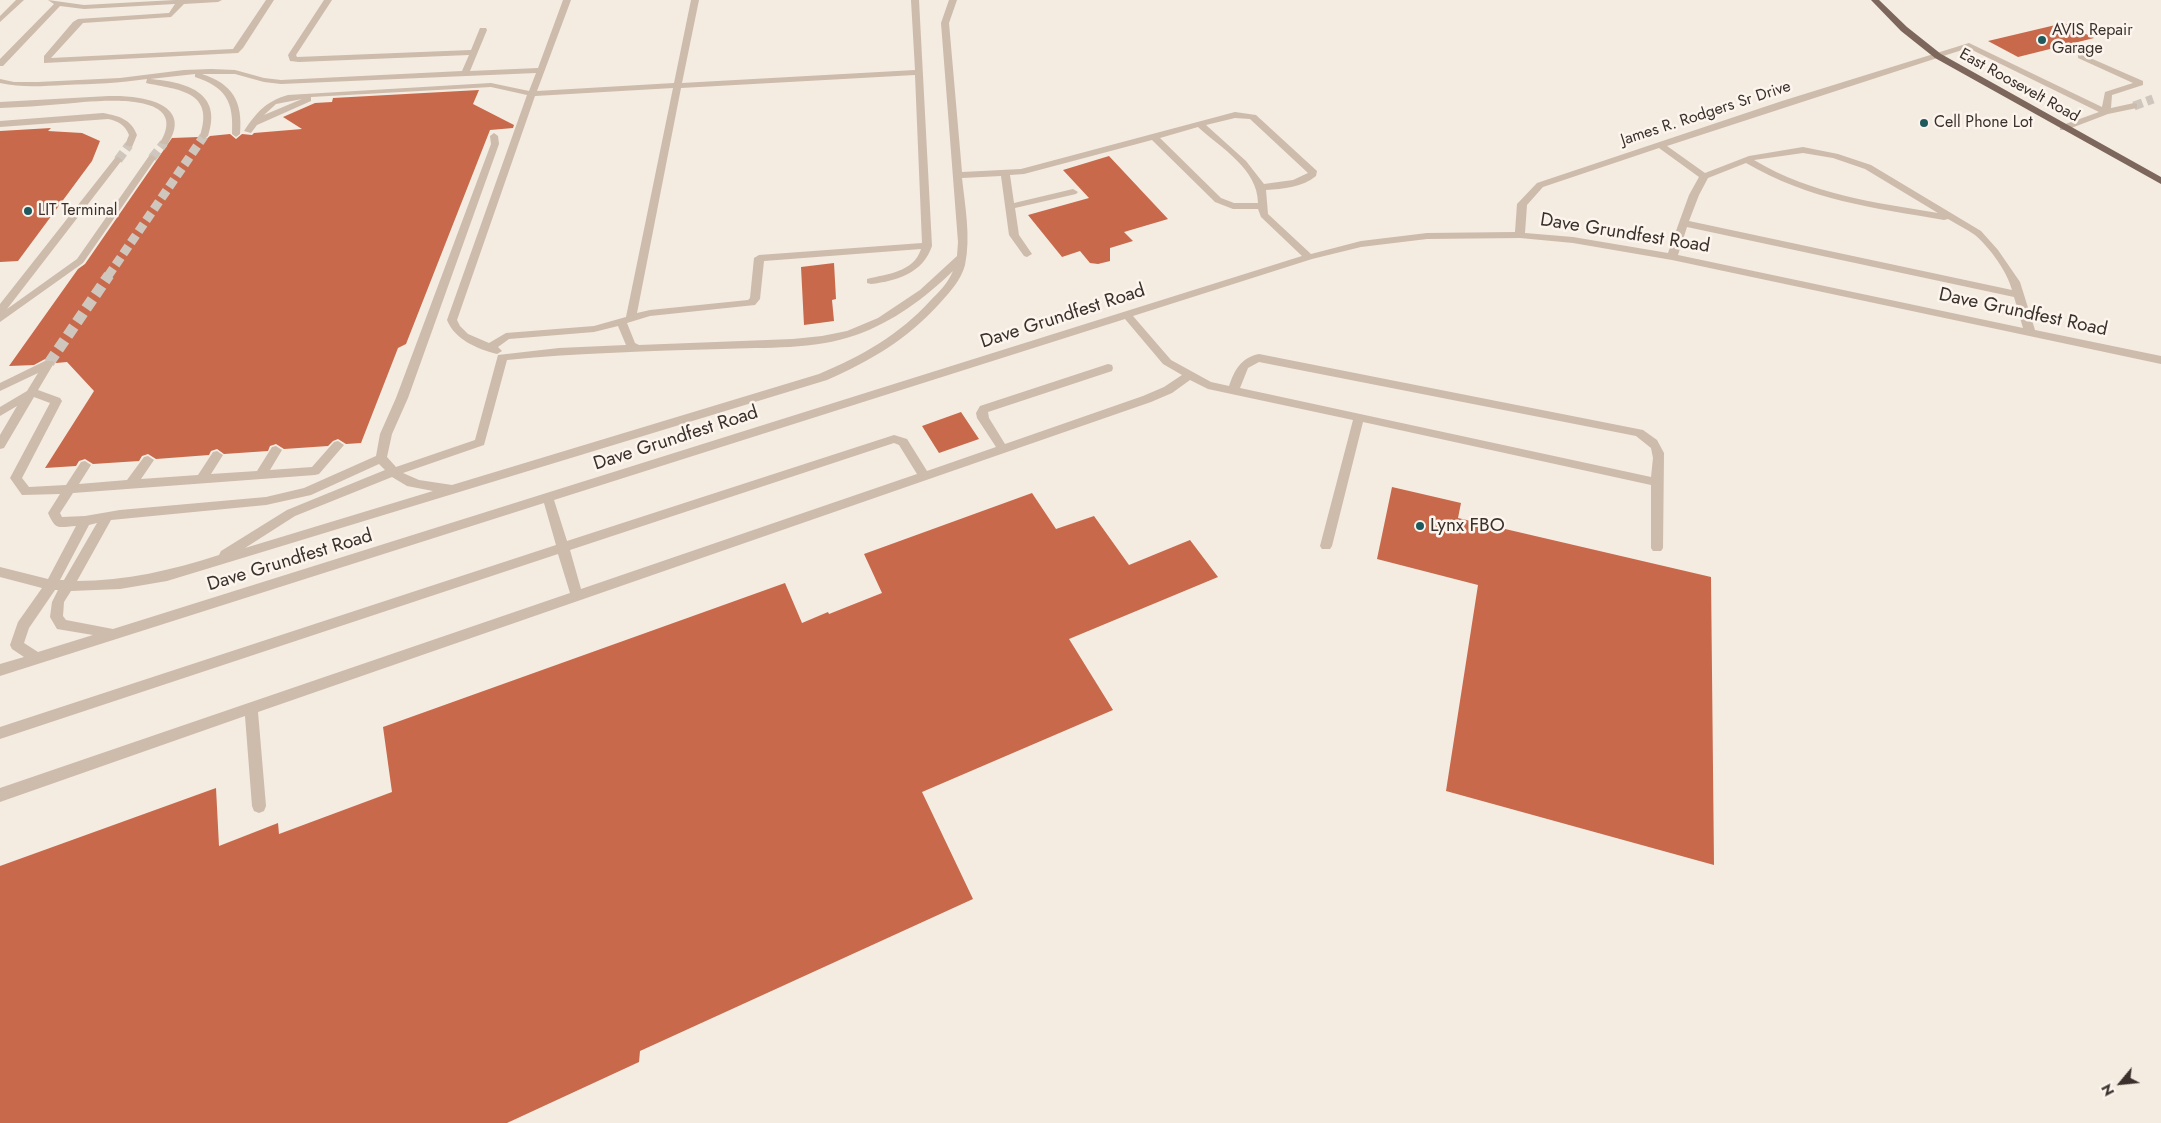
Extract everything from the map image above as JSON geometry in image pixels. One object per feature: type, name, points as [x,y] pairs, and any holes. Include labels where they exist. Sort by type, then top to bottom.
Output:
[{"type":"main road","points":[[1864,0],[1904,29]]},
{"type":"main road","name":"East Roosevelt Road","points":[[1875,0],[1904,29],[1938,56],[2063,128],[2161,181]]},
{"type":"main road","points":[[1883,0],[1904,29]]},
{"type":"street","points":[[0,20],[20,0]]},
{"type":"street","points":[[0,64],[55,2],[84,7],[218,0]]},
{"type":"street","points":[[182,1],[171,14],[81,21],[76,24],[47,58],[47,61],[235,51],[239,48],[270,0]]},
{"type":"street","points":[[328,0],[292,55],[293,58],[299,60],[474,52]]},
{"type":"street","points":[[502,357],[500,353],[460,334],[453,327],[452,320],[567,0]]},
{"type":"street","points":[[639,349],[630,345],[626,319],[678,86],[695,0]]},
{"type":"street","points":[[871,281],[890,278],[913,268],[926,253],[915,0]]},
{"type":"street","points":[[2,575],[51,585],[67,586],[132,583],[167,576],[823,377],[885,348],[918,320],[941,296],[956,275],[961,256],[963,242],[945,23],[953,0]]},
{"type":"street","points":[[465,74],[484,30]]},
{"type":"street","name":"James R. Rodgers Sr Drive","points":[[1520,235],[1522,204],[1540,185],[1969,45],[2106,112]]},
{"type":"street","points":[[2081,56],[2140,83],[2108,94],[2106,112]]},
{"type":"street","points":[[0,81],[14,84],[30,84],[124,80],[184,72],[235,72],[264,80],[281,82],[541,70]]},
{"type":"street","points":[[184,72],[208,78],[220,84],[232,97],[238,119],[236,134]]},
{"type":"street","points":[[248,131],[253,123],[324,94],[491,86],[532,94],[919,72]]},
{"type":"street","points":[[124,80],[157,82],[186,89],[199,96],[207,104],[210,112],[210,124],[204,136]]},
{"type":"street","points":[[0,105],[104,99],[149,102],[161,107],[171,125],[170,135],[164,143]]},
{"type":"street","points":[[2063,128],[2106,112],[2134,106]]},
{"type":"street","points":[[958,175],[1021,172],[1234,115],[1248,115],[1312,171],[1313,174],[1310,177],[1279,186],[1261,187]]},
{"type":"street","points":[[0,124],[103,116],[125,122],[131,128],[133,135],[129,145]]},
{"type":"street","points":[[1200,124],[1250,170],[1261,187],[1261,206],[1264,215],[1309,257]]},
{"type":"street","points":[[454,490],[401,479],[392,472],[381,458],[387,429],[402,398],[495,144],[494,136]]},
{"type":"street","points":[[1153,136],[1218,200],[1233,206],[1261,206]]},
{"type":"street","points":[[1660,145],[1704,176]]},
{"type":"street","points":[[1672,257],[1694,194],[1704,176],[1747,160],[1803,150],[1835,156],[1868,167],[1978,233],[1995,252],[2015,282],[2030,332]]},
{"type":"street","points":[[0,319],[80,261],[152,158]]},
{"type":"street","points":[[0,311],[118,160]]},
{"type":"street","points":[[1747,160],[1782,180],[1801,188],[1954,219]]},
{"type":"street","points":[[1005,173],[1014,235],[1027,254]]},
{"type":"street","points":[[1010,206],[1073,192]]},
{"type":"street","points":[[1684,223],[2019,295]]},
{"type":"street","name":"Dave Grundfest Road","points":[[0,670],[1309,257],[1361,244],[1427,236],[1520,235],[1573,240],[1672,257],[2161,360]]},
{"type":"street","points":[[490,348],[506,336],[594,329],[626,319],[659,312],[750,304],[755,299],[759,258],[927,246]]},
{"type":"street","points":[[502,357],[765,344],[838,337],[869,326],[902,308],[941,278],[961,256]]},
{"type":"street","points":[[1127,315],[1167,362],[1208,385],[1657,482]]},
{"type":"street","points":[[210,563],[291,513],[392,472],[480,442],[502,357]]},
{"type":"street","points":[[1234,391],[1245,363],[1250,358],[1259,358],[1639,433],[1652,439],[1658,448],[1657,548]]},
{"type":"street","points":[[0,386],[49,363],[0,445]]},
{"type":"street","points":[[1003,449],[983,418],[982,413],[984,409],[1108,368]]},
{"type":"street","points":[[0,795],[1155,396],[1168,390],[1190,375]]},
{"type":"street","points":[[0,412],[32,392]]},
{"type":"street","points":[[32,392],[56,401],[16,478],[26,492],[315,471],[338,445]]},
{"type":"street","points":[[1326,546],[1358,418]]},
{"type":"street","points":[[0,733],[890,440],[904,442],[924,476]]},
{"type":"street","points":[[262,475],[276,450]]},
{"type":"street","points":[[202,479],[217,454]]},
{"type":"street","points":[[85,465],[54,513],[58,522],[85,521],[120,514],[266,501],[307,492],[381,458]]},
{"type":"street","points":[[131,484],[148,460]]},
{"type":"street","points":[[548,498],[577,596]]},
{"type":"street","points":[[107,517],[58,602],[56,617],[62,625],[117,634]]},
{"type":"street","points":[[36,658],[17,645],[23,626],[51,585],[85,521]]},
{"type":"street","points":[[251,708],[259,806]]},
{"type":"building","name":"AVIS Repair Garage","points":[[2064,23],[2094,38],[2018,57],[1988,41]]},
{"type":"building","points":[[479,90],[473,104],[514,125],[513,128],[490,130],[406,344],[398,348],[361,443],[346,444],[338,439],[328,446],[284,449],[276,444],[270,446],[268,451],[224,454],[217,449],[211,451],[209,455],[156,459],[148,454],[142,456],[139,461],[93,464],[85,459],[79,461],[76,466],[45,468],[94,391],[67,362],[56,363],[53,359],[45,359],[34,365],[9,366],[78,269],[85,264],[172,138],[199,137],[204,141],[210,136],[230,134],[236,139],[242,134],[252,135],[254,133],[302,129],[283,117],[315,103],[332,102],[333,98]]},
{"type":"building","name":"LIT Terminal","points":[[51,128],[48,131],[82,133],[100,141],[92,161],[18,261],[0,262],[0,131]]},
{"type":"building","points":[[1109,156],[1168,219],[1124,232],[1133,241],[1110,248],[1110,261],[1098,264],[1090,263],[1080,251],[1062,257],[1028,215],[1089,198],[1063,170]]},
{"type":"building","points":[[834,263],[836,299],[832,300],[834,321],[804,325],[801,267]]},
{"type":"building","points":[[961,412],[979,439],[939,453],[922,426]]},
{"type":"building","points":[[1392,487],[1461,503],[1458,518],[1711,577],[1714,865],[1446,791],[1478,585],[1377,559]]},
{"type":"building","points":[[1032,493],[1056,529],[1094,516],[1129,565],[1190,540],[1218,577],[1069,639],[1113,710],[922,792],[973,899],[640,1051],[639,1062],[507,1123],[0,1123],[0,866],[216,788],[219,846],[278,823],[279,834],[392,792],[383,727],[785,583],[802,623],[828,612],[829,614],[882,593],[864,554]]},
{"type":"tunnel","points":[[2134,106],[2153,99]]},
{"type":"tunnel","points":[[108,276],[204,136]]},
{"type":"tunnel","points":[[152,158],[164,143]]},
{"type":"tunnel","points":[[118,160],[129,145]]},
{"type":"tunnel","points":[[49,363],[109,275]]},
{"type":"place","name":"AVIS Repair Garage","points":[[2042,40]]},
{"type":"place","name":"Cell Phone Lot","points":[[1924,123]]},
{"type":"place","name":"LIT Terminal","points":[[28,211]]},
{"type":"place","name":"Lynx FBO","points":[[1420,526]]}]
